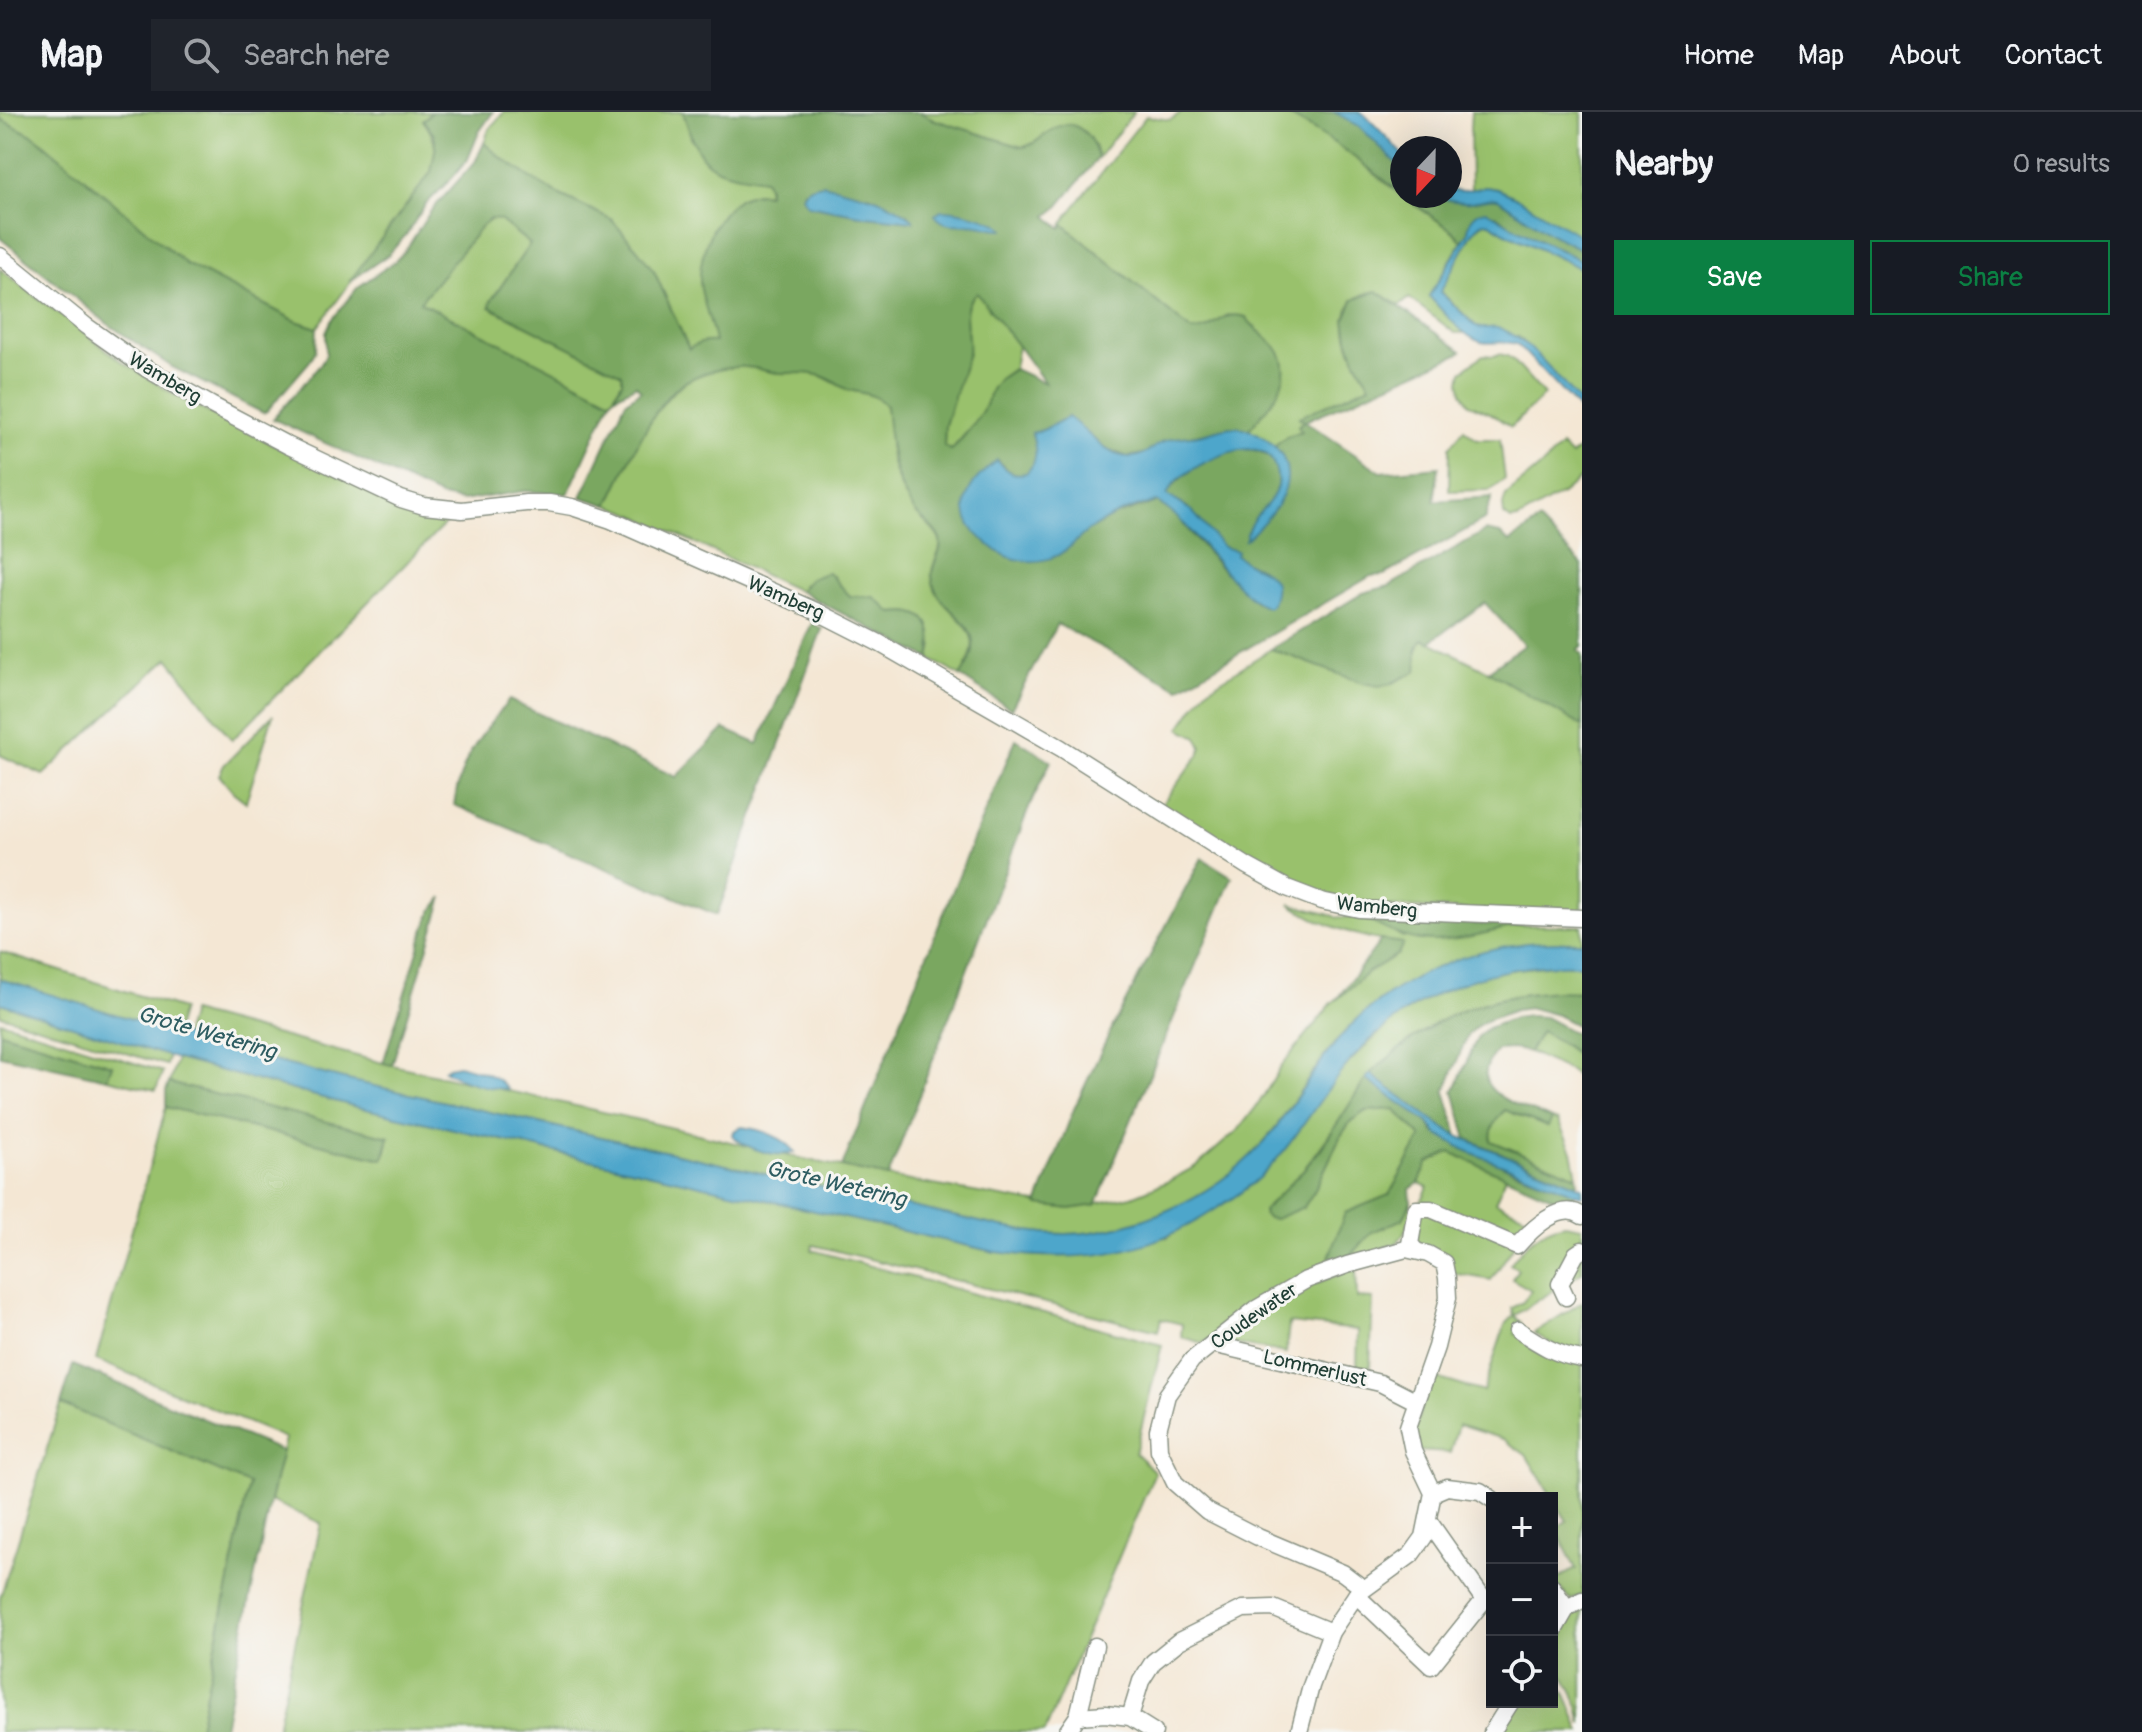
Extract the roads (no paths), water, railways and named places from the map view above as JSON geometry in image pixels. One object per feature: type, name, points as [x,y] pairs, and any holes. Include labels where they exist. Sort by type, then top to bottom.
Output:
[{"type":"street","name":"Wamberg","points":[[0,256],[86,326],[147,369],[287,445],[401,499],[424,506],[462,510],[549,503],[611,520],[818,612],[879,643],[1073,755],[1247,866],[1287,888],[1321,901],[1359,909],[1582,918]]},
{"type":"street","points":[[1299,1732],[1311,1686],[1331,1632],[1360,1592],[1411,1555],[1424,1537],[1428,1520],[1433,1493],[1413,1451],[1408,1427],[1436,1347],[1448,1298],[1444,1263],[1416,1251],[1410,1244],[1416,1209],[1431,1209],[1517,1246],[1531,1231],[1566,1210],[1582,1216]]},
{"type":"street","name":"Coudewater","points":[[1416,1251],[1406,1249],[1347,1265],[1306,1280],[1256,1309],[1192,1360],[1167,1395],[1158,1430],[1159,1450],[1175,1483],[1207,1511],[1258,1537],[1343,1573],[1431,1666],[1484,1600],[1428,1520]]},
{"type":"street","points":[[1566,1297],[1560,1284],[1576,1254],[1582,1250]]},
{"type":"street","points":[[1518,1330],[1551,1351],[1582,1359]]},
{"type":"street","name":"Lommerlust","points":[[1212,1344],[1380,1383],[1415,1401]]},
{"type":"street","points":[[1433,1493],[1447,1487],[1480,1491],[1486,1495]]},
{"type":"street","points":[[1558,1591],[1575,1604],[1558,1626]]},
{"type":"street","points":[[1130,1717],[1141,1681],[1153,1662],[1179,1641],[1243,1609],[1273,1608],[1331,1632]]},
{"type":"street","points":[[1067,1732],[1078,1716],[1095,1646]]},
{"type":"street","points":[[1492,1732],[1507,1708]]},
{"type":"street","points":[[1078,1716],[1105,1714],[1130,1717],[1154,1732]]},
{"type":"water","points":[[1334,112],[1364,114],[1390,141],[1390,157],[1359,126]]},
{"type":"water","points":[[823,184],[881,200],[913,221],[808,205],[802,197],[805,191]]},
{"type":"water","points":[[1486,187],[1513,196],[1582,237],[1582,250],[1551,234],[1498,199],[1462,202],[1462,191]]},
{"type":"water","points":[[941,210],[985,218],[1004,229],[944,222],[935,215]]},
{"type":"water","points":[[1486,210],[1582,261],[1582,269],[1484,222],[1473,232],[1440,292],[1477,327],[1499,328],[1524,343],[1582,405],[1582,413],[1518,345],[1474,339],[1429,296],[1468,233],[1472,218]]},
{"type":"water","points":[[1068,417],[1103,447],[1129,457],[1140,455],[1171,439],[1230,427],[1248,429],[1270,442],[1284,460],[1287,483],[1278,504],[1247,539],[1252,522],[1270,501],[1277,486],[1276,470],[1268,456],[1258,450],[1244,450],[1214,458],[1178,480],[1167,495],[1192,511],[1223,547],[1237,551],[1236,555],[1272,578],[1275,593],[1271,605],[1267,607],[1248,595],[1187,528],[1157,502],[1130,509],[1105,521],[1057,556],[1047,559],[1016,559],[996,550],[979,537],[965,509],[968,493],[975,481],[997,460],[1010,472],[1026,473],[1035,459],[1032,433]]},
{"type":"water","points":[[1582,942],[1582,965],[1513,969],[1480,977],[1419,1004],[1365,1045],[1275,1161],[1253,1183],[1222,1205],[1163,1238],[1137,1247],[1083,1256],[995,1252],[357,1107],[177,1059],[0,1003],[0,979],[246,1054],[343,1079],[1002,1227],[1069,1234],[1119,1227],[1145,1219],[1195,1197],[1218,1182],[1260,1147],[1349,1027],[1398,988],[1439,967],[1483,951],[1527,943]]},
{"type":"water","points":[[458,1065],[492,1076],[507,1089],[474,1084],[444,1070]]},
{"type":"water","points":[[1370,1074],[1445,1129],[1582,1187],[1582,1196],[1467,1151],[1438,1135],[1429,1123],[1366,1079]]},
{"type":"water","points":[[742,1127],[771,1135],[795,1152],[762,1152],[746,1145],[733,1136],[734,1131]]},
{"type":"water label","name":"Grote Wetering","points":[[207,1033]]},
{"type":"water label","name":"Grote Wetering","points":[[836,1184]]}]
